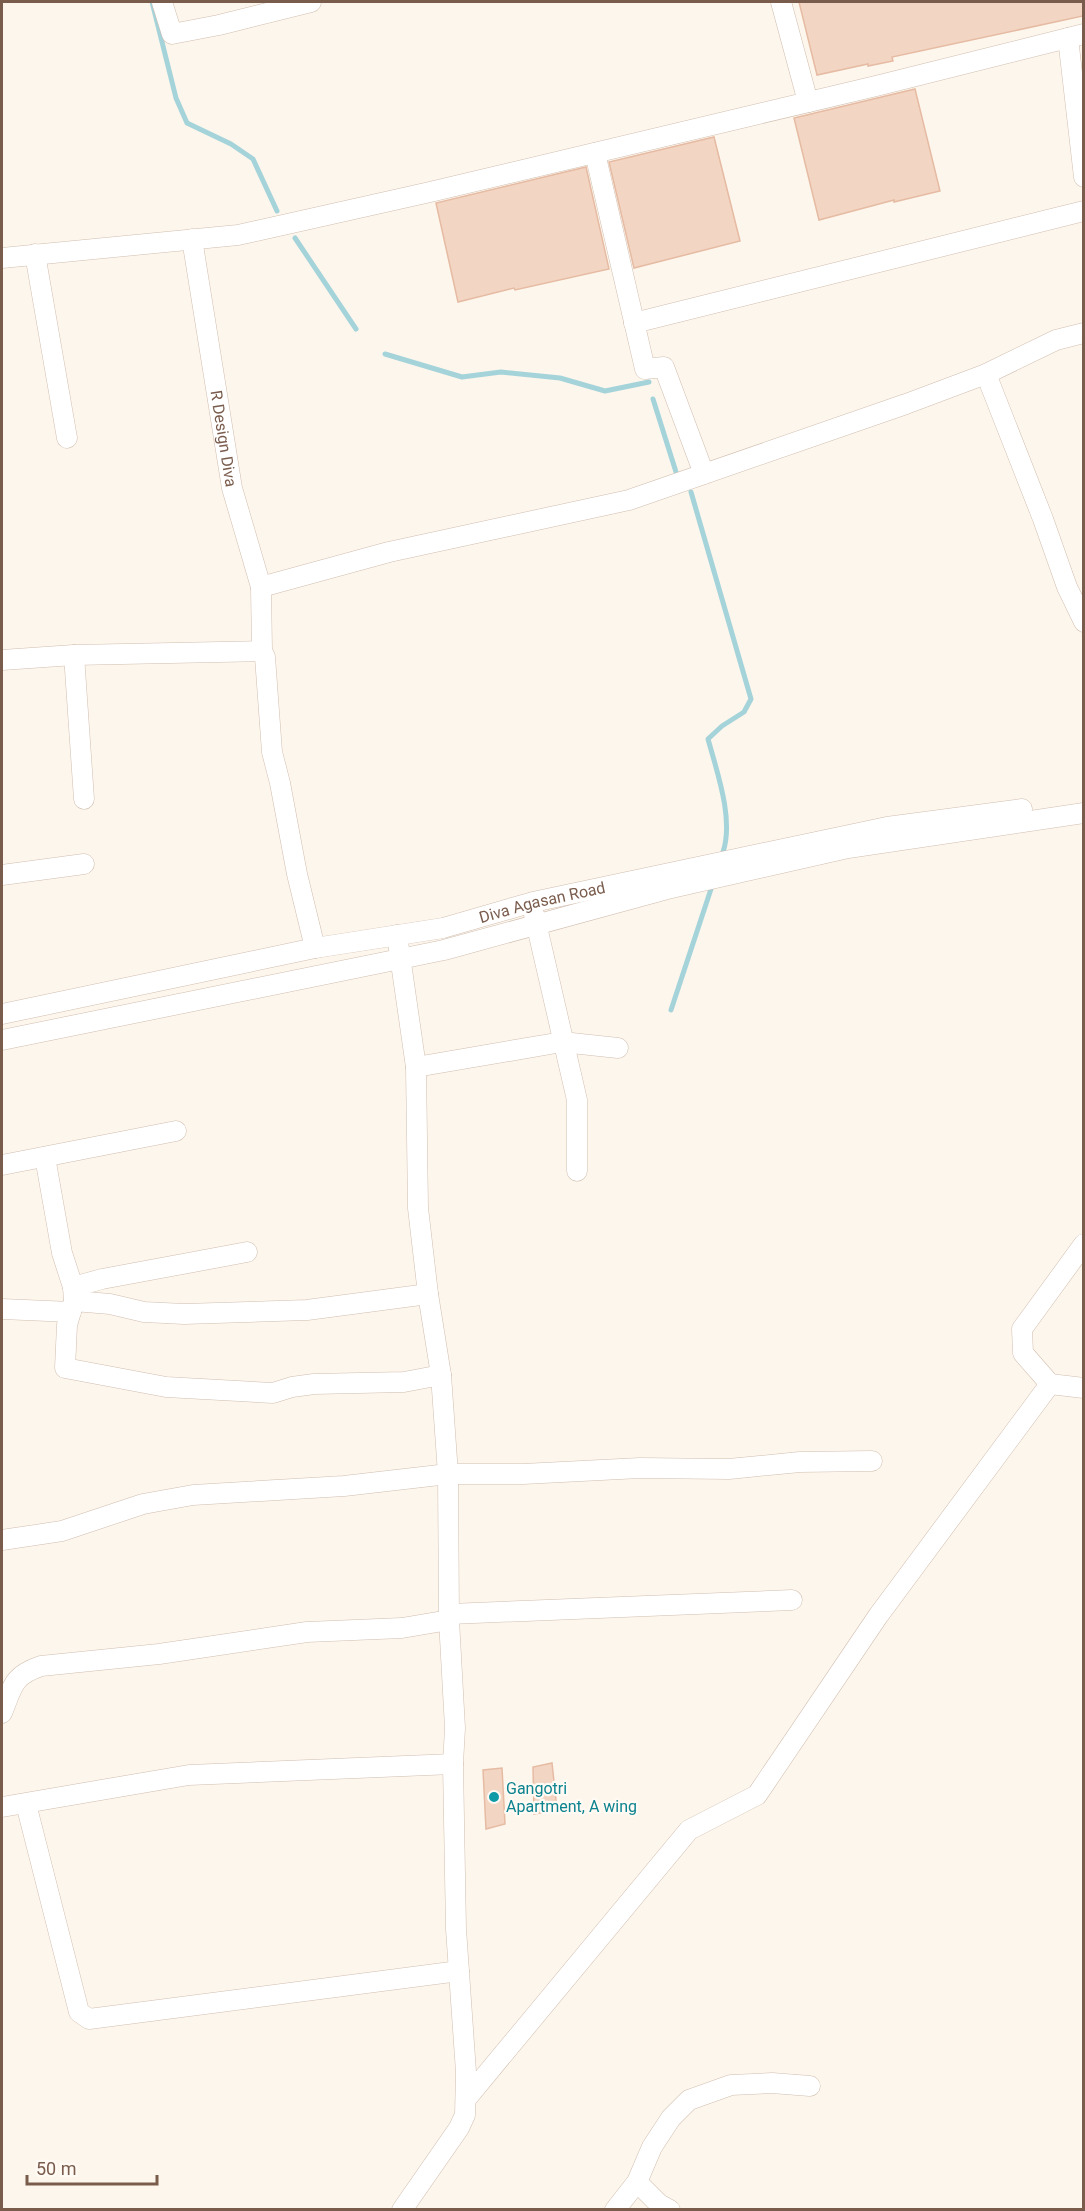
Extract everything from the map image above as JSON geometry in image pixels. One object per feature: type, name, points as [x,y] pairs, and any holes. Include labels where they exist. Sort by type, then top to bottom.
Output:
[{"type":"street","points":[[162,2],[172,33],[219,25],[311,2]]},
{"type":"street","points":[[781,2],[808,102]]},
{"type":"street","points":[[2,258],[238,235],[595,153],[1076,36],[1083,177]]},
{"type":"street","points":[[595,153],[645,369],[664,367],[704,474]]},
{"type":"street","points":[[634,323],[1083,211]]},
{"type":"street","name":"R Design Diva","points":[[192,239],[232,488],[261,587],[262,651],[265,657],[272,752],[315,948]]},
{"type":"street","points":[[35,254],[67,438]]},
{"type":"street","points":[[261,587],[389,552],[629,500],[986,374],[1056,340],[1083,333]]},
{"type":"street","points":[[986,374],[1067,587],[1083,622]]},
{"type":"street","points":[[2,660],[74,655],[262,651]]},
{"type":"street","points":[[74,655],[84,800]]},
{"type":"street","name":"Diva Agasan Road","points":[[2,1014],[315,948],[443,928],[533,902],[887,827],[1083,800]]},
{"type":"street","points":[[2,1040],[444,950],[667,889],[848,848],[1083,813]]},
{"type":"street","points":[[2,874],[84,864]]},
{"type":"street","points":[[533,902],[535,926],[577,1100],[577,1171]]},
{"type":"street","points":[[397,935],[416,1068],[418,1208],[441,1376],[448,1474],[449,1617],[455,1728],[453,1764],[456,1929],[466,2099],[465,2115],[459,2128],[402,2210]]},
{"type":"street","points":[[416,1068],[562,1042],[618,1048]]},
{"type":"street","points":[[2,1166],[176,1131]]},
{"type":"street","points":[[45,1157],[73,1300],[68,1325],[65,1368],[166,1387],[273,1393],[314,1384],[404,1382],[441,1376]]},
{"type":"street","points":[[1083,1244],[1022,1329],[1023,1353],[1050,1384],[1083,1388]]},
{"type":"street","points":[[73,1300],[102,1279],[247,1251]]},
{"type":"street","points":[[2,1310],[73,1300],[110,1304],[144,1312],[184,1314],[307,1310],[428,1294]]},
{"type":"street","points":[[466,2099],[689,1830],[757,1795],[878,1616],[1050,1384]]},
{"type":"street","points":[[2,1540],[62,1531],[143,1504],[193,1495],[344,1486],[448,1474],[523,1474],[640,1468],[729,1469],[800,1462],[872,1461]]},
{"type":"street","points":[[2,1713],[16,1678],[41,1666],[159,1654],[307,1632],[402,1628],[449,1617],[792,1600]]},
{"type":"street","points":[[2,1807],[189,1775],[453,1764]]},
{"type":"street","points":[[26,1804],[79,2012],[89,2019],[459,1971]]},
{"type":"street","points":[[615,2210],[637,2182],[652,2147],[671,2118],[689,2100],[730,2085],[772,2083],[810,2086]]},
{"type":"street","points":[[637,2182],[659,2204],[670,2210]]},
{"type":"building","points":[[799,2],[1083,2],[1083,16],[892,57],[893,61],[817,75]]},
{"type":"building","points":[[915,89],[940,191],[894,202],[894,200],[819,220],[794,118]]},
{"type":"building","points":[[714,137],[740,241],[634,268],[609,162]]},
{"type":"building","points":[[586,167],[609,269],[458,302],[436,203]]},
{"type":"building","points":[[552,1763],[557,1810],[534,1814],[533,1767]]},
{"type":"building","name":"Gangotri Apartment, A wing","points":[[502,1768],[505,1824],[486,1829],[483,1770]]},
{"type":"waterway","points":[[152,2],[176,98],[187,123],[231,144],[253,159],[277,211]]},
{"type":"waterway","points":[[295,238],[356,329]]},
{"type":"waterway","points":[[385,354],[462,377],[501,372],[560,378],[605,391],[649,382]]},
{"type":"waterway","points":[[653,399],[676,472]]},
{"type":"waterway","points":[[691,492],[751,699],[744,712],[722,726],[708,739],[720,781],[727,825],[723,852]]},
{"type":"waterway","points":[[671,1010],[712,886]]},
{"type":"place","name":"Gangotri Apartment, A wing","points":[[494,1797]]}]
